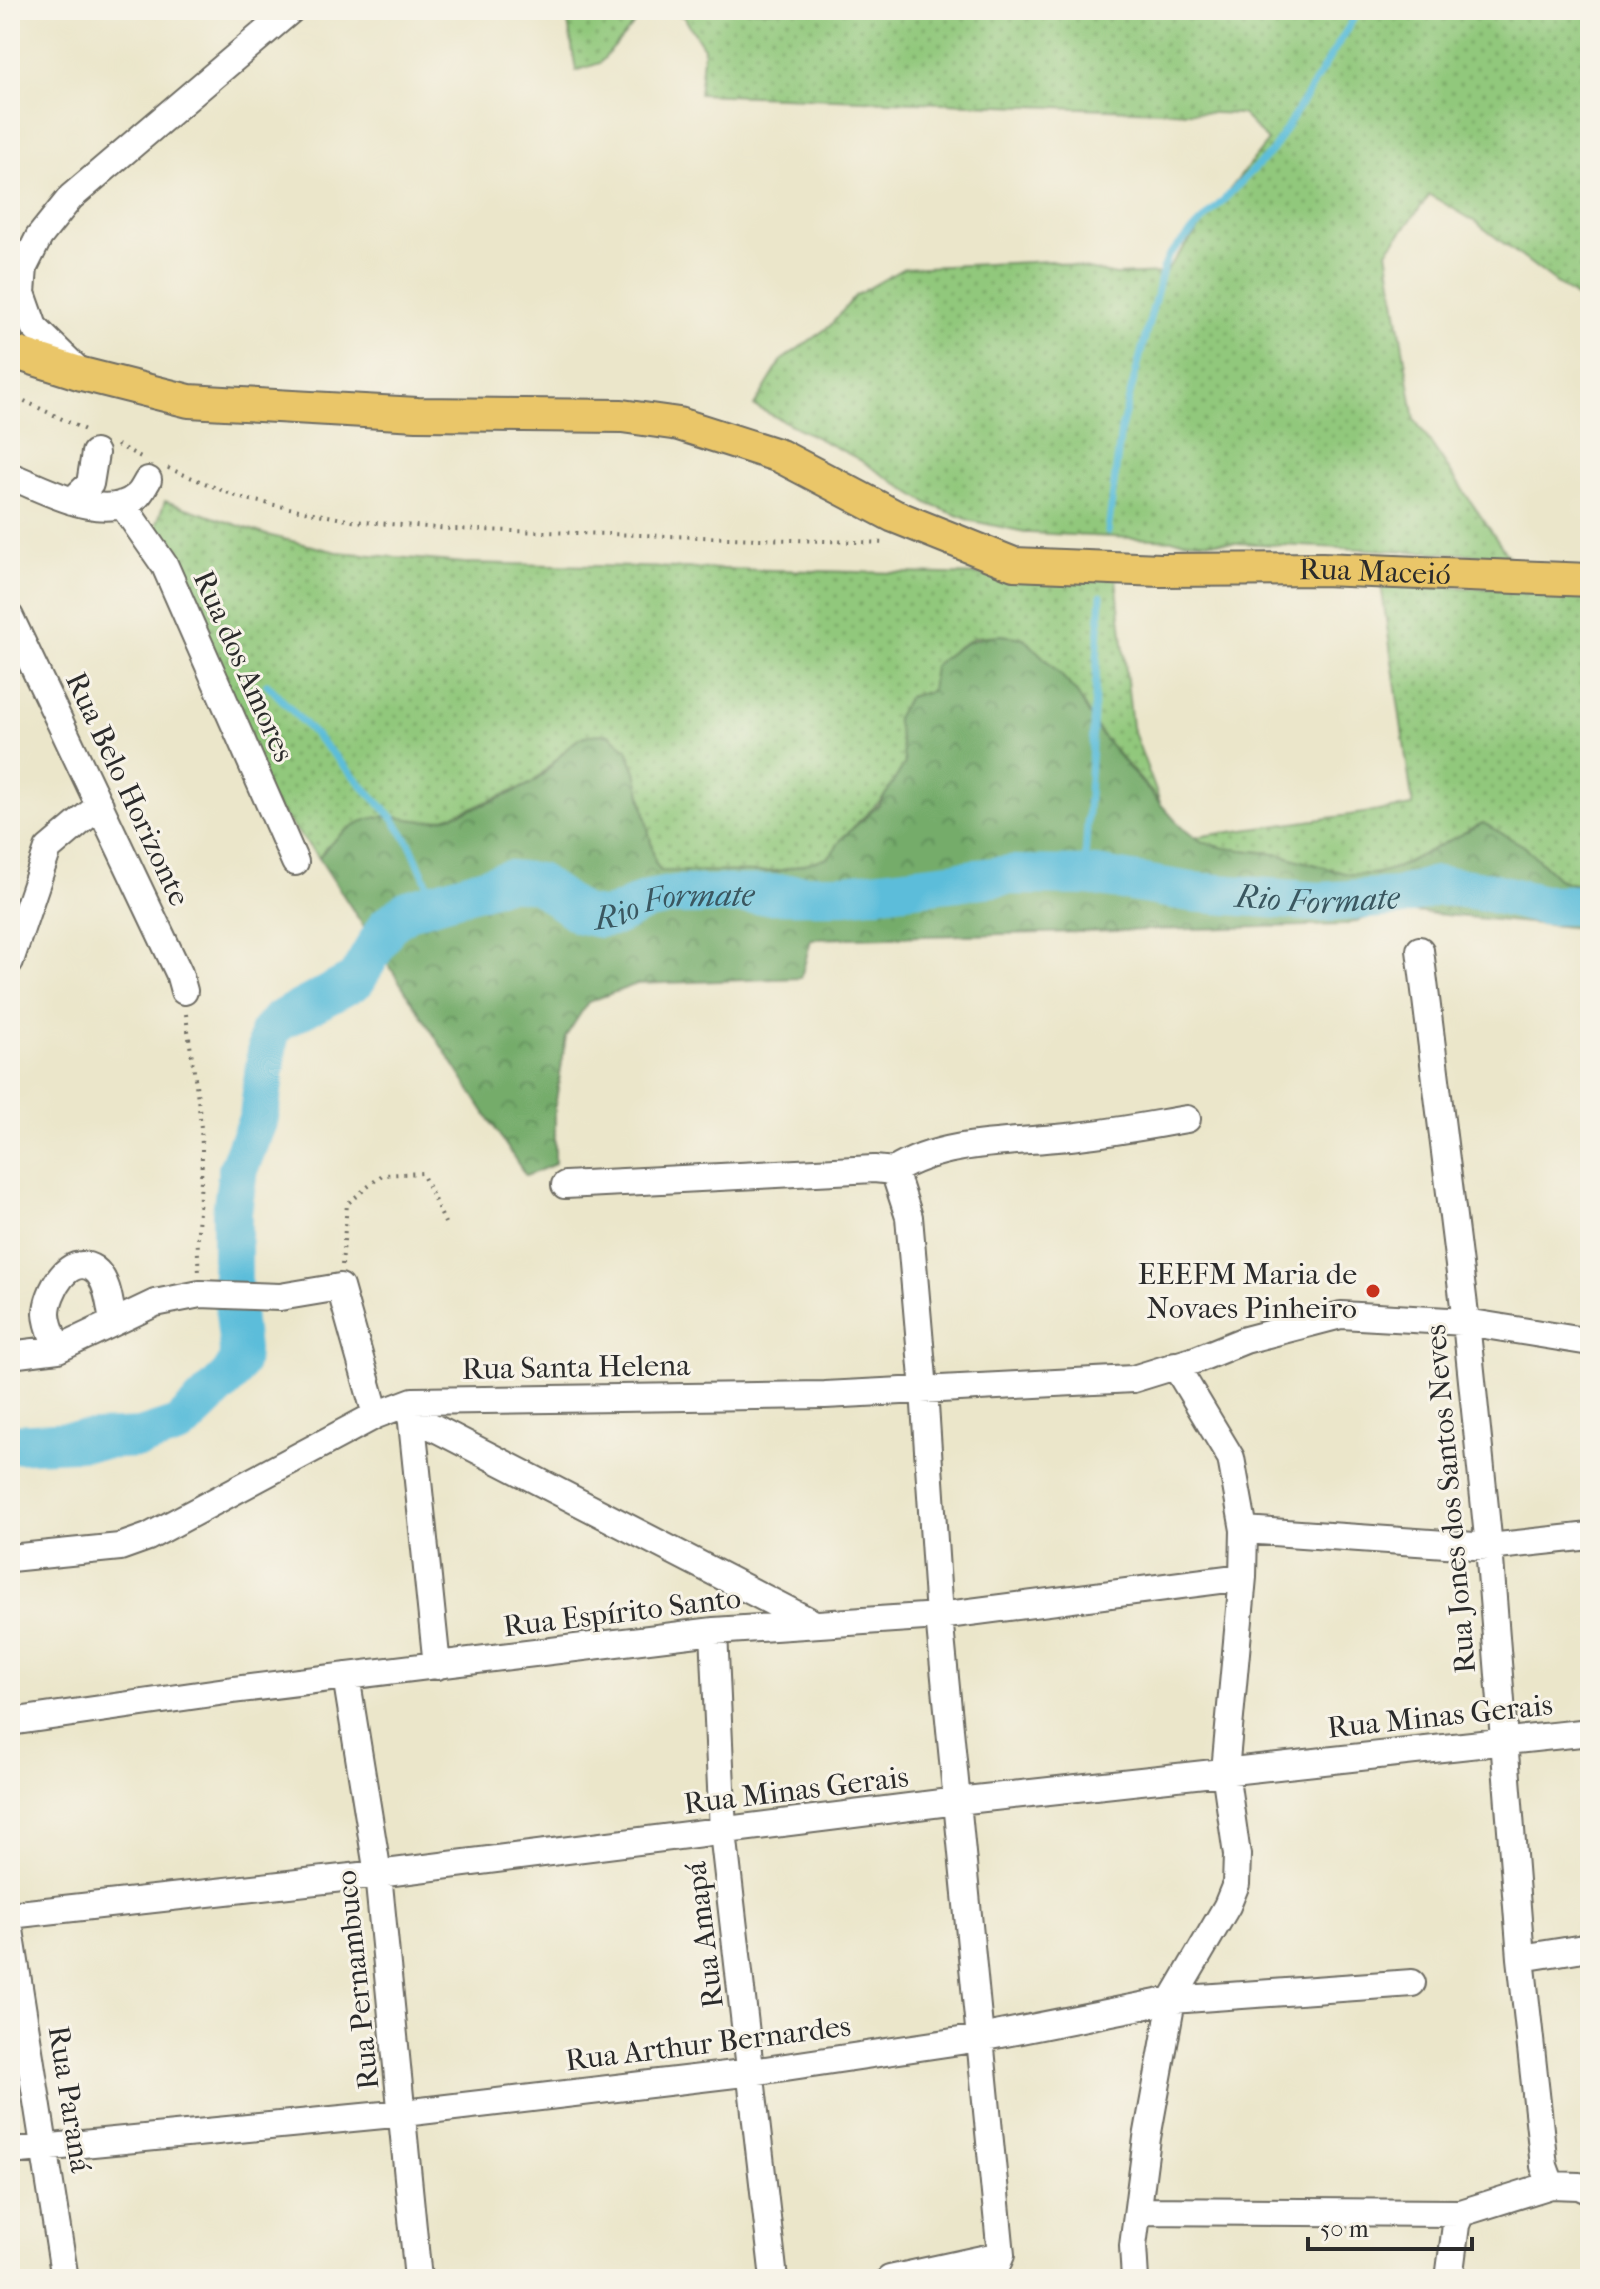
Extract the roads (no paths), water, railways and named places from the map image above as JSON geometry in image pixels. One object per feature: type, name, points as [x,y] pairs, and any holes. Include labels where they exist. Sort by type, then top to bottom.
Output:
[{"type":"main road","name":"Rua Maceió","points":[[10,351],[82,374],[189,401],[417,414],[622,416],[679,424],[780,456],[894,516],[1014,564],[1160,570],[1322,569],[1590,580]]},
{"type":"street","points":[[82,374],[34,327],[22,293],[24,267],[39,237],[71,197],[291,10]]},
{"type":"street","points":[[72,501],[90,484],[99,443]]},
{"type":"street","points":[[10,476],[56,497],[89,506],[122,504],[138,495],[156,470]]},
{"type":"street","name":"Rua dos Amores","points":[[122,504],[165,566],[295,862]]},
{"type":"street","name":"Rua Belo Horizonte","points":[[10,617],[179,973],[184,991]]},
{"type":"street","points":[[10,961],[48,849],[100,805]]},
{"type":"street","name":"Rua Jones dos Santos Neves","points":[[1420,950],[1466,1322],[1489,1547],[1521,1958],[1544,2166],[1551,2185]]},
{"type":"street","points":[[565,1185],[874,1169],[894,1171],[912,1159],[936,1151],[1081,1136],[1187,1119]]},
{"type":"street","points":[[890,2279],[996,2267],[980,2038],[939,1616],[909,1217],[894,1171]]},
{"type":"street","points":[[58,1349],[47,1312],[58,1278],[72,1268],[85,1265],[96,1270],[105,1285],[113,1322]]},
{"type":"street","points":[[10,1355],[58,1349],[155,1303],[200,1294],[280,1297],[340,1287],[376,1415]]},
{"type":"street","name":"Rua Santa Helena","points":[[10,1558],[120,1547],[148,1537],[376,1415],[410,1410],[825,1395],[1133,1379],[1245,1340],[1341,1315],[1466,1322],[1590,1342]]},
{"type":"street","points":[[1135,2279],[1133,2246],[1147,2138],[1172,2000],[1227,1906],[1236,1884],[1237,1855],[1225,1771],[1243,1577],[1244,1530],[1231,1458],[1186,1362]]},
{"type":"street","points":[[410,1410],[427,1424],[815,1624]]},
{"type":"street","points":[[410,1410],[437,1666]]},
{"type":"street","points":[[1244,1530],[1489,1547],[1590,1536]]},
{"type":"street","name":"Rua Espírito Santo","points":[[10,1722],[346,1676],[714,1631],[939,1616],[1243,1577]]},
{"type":"street","name":"Rua Amapá","points":[[714,1631],[723,1832],[774,2279]]},
{"type":"street","name":"Rua Pernambuco","points":[[346,1676],[378,1874],[418,2279]]},
{"type":"street","name":"Rua Minas Gerais","points":[[10,1915],[378,1874],[957,1801],[1590,1732]]},
{"type":"street","name":"Rua Paraná","points":[[10,1930],[65,2279]]},
{"type":"street","points":[[1521,1958],[1590,1947]]},
{"type":"street","name":"Rua Arthur Bernardes","points":[[10,2151],[404,2113],[752,2072],[980,2038],[1172,2000],[1412,1983]]},
{"type":"street","points":[[1138,2211],[1461,2213],[1551,2185],[1579,2186],[1590,2191]]},
{"type":"street","points":[[1449,2279],[1456,2225],[1461,2213]]},
{"type":"waterway","points":[[1108,532],[1121,429],[1169,255],[1272,151],[1359,10]]},
{"type":"waterway","points":[[1084,876],[1101,596]]},
{"type":"waterway","points":[[267,684],[393,818],[411,846],[435,902]]},
{"type":"waterway","name":"Rio Formate","points":[[10,1444],[140,1438],[180,1425],[230,1376],[238,1363],[239,1350],[232,1284],[232,1213],[238,1169],[259,1117],[269,1033],[279,1021],[356,980],[387,926],[408,910],[509,880],[538,883],[581,914],[599,918],[615,916],[648,900],[675,895],[845,894],[1011,875],[1096,876],[1191,892],[1320,902],[1398,897],[1436,886],[1485,891],[1543,905],[1590,905]]},
{"type":"place","name":"EEEFM Maria de Novaes Pinheiro","points":[[1373,1291]]}]
